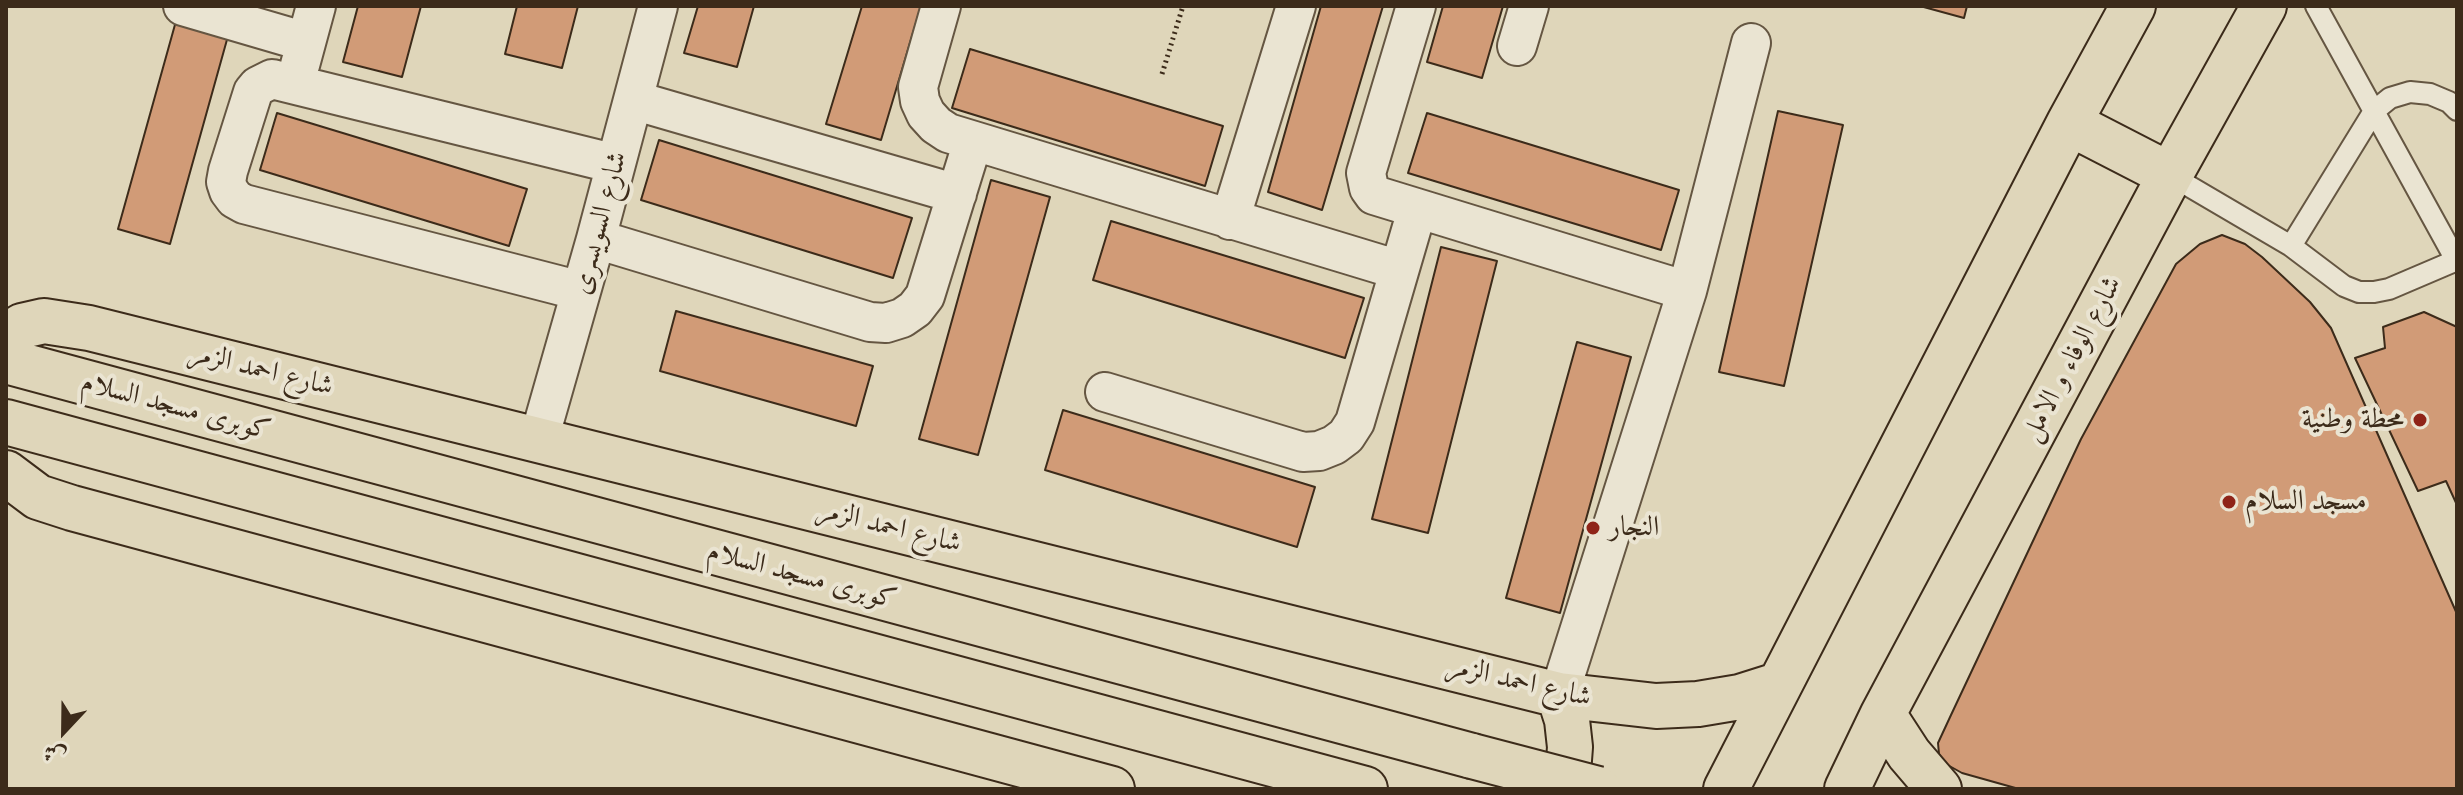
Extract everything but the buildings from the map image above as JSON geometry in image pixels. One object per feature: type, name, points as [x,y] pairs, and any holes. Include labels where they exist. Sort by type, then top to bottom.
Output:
[{"type":"main road","points":[[1726,789],[2069,123],[2133,6]]},
{"type":"main road","name":"شارع الوفاء و الامل","points":[[1847,789],[1883,714],[2170,175],[2264,6]]},
{"type":"main road","points":[[2069,123],[2170,175]]},
{"type":"main road","name":"شارع احمد الزمر","points":[[6,337],[22,326],[44,321],[67,323],[1559,695],[1656,706],[1698,704],[1740,697],[1778,685]]},
{"type":"main road","name":"كوبرى مسجد السلام","points":[[6,361],[1598,789]]},
{"type":"main road","name":"كوبرى مسجد السلام","points":[[6,422],[1365,789]]},
{"type":"main road","points":[[6,473],[38,497],[72,508],[1112,789]]},
{"type":"main road","points":[[1559,695],[1567,720],[1570,747],[1564,789]]},
{"type":"main road","points":[[1883,714],[1909,754],[1939,789]]},
{"type":"street","points":[[183,6],[306,42]]},
{"type":"street","points":[[295,83],[316,6]]},
{"type":"street","name":"شارع السويسرى","points":[[539,439],[658,6]]},
{"type":"street","points":[[941,6],[918,87],[926,114],[948,133],[1399,270]]},
{"type":"street","points":[[1230,220],[1296,6]]},
{"type":"street","points":[[1416,6],[1366,173],[1374,195],[1687,291]]},
{"type":"street","points":[[1517,46],[1529,6]]},
{"type":"street","points":[[1559,695],[1687,291],[1751,43]]},
{"type":"street","points":[[581,291],[244,204],[235,199],[226,182],[253,92],[272,79],[616,164]]},
{"type":"street","points":[[633,100],[957,194]]},
{"type":"street","points":[[596,239],[870,322],[886,323],[902,318],[915,309],[925,296],[973,141]]},
{"type":"street","points":[[1105,392],[1303,452],[1319,451],[1334,445],[1346,436],[1355,422],[1417,210]]},
{"type":"lane","points":[[2170,175],[2291,246],[2344,286],[2359,292],[2389,289],[2457,261],[2316,6]]},
{"type":"lane","points":[[2291,246],[2374,111],[2390,98],[2410,92],[2430,94],[2449,102],[2457,110]]},
{"type":"path","points":[[1162,74],[1183,6]]},
{"type":"place","name":"محطة وطنية","points":[[2420,420]]},
{"type":"place","name":"مسجد السلام","points":[[2229,502]]},
{"type":"place","name":"النجار","points":[[1593,528]]}]
